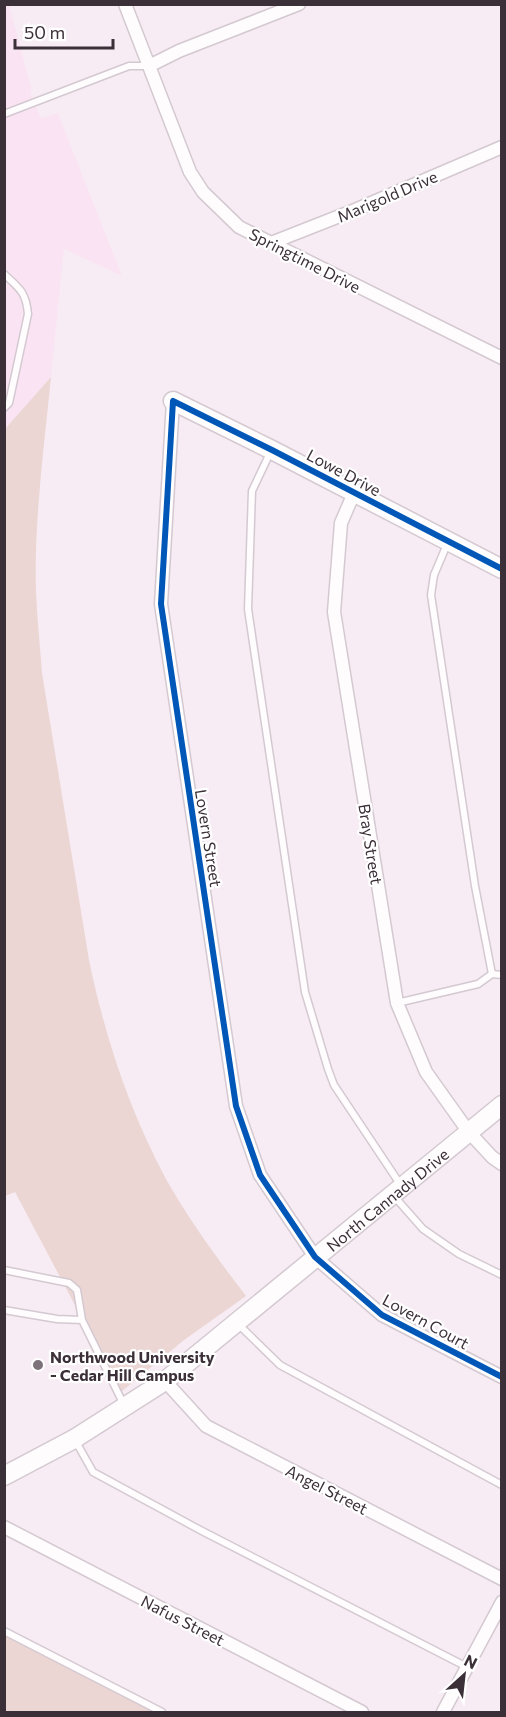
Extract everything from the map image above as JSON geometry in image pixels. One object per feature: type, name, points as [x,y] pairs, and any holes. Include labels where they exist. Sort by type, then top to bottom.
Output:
[{"type":"street","name":"Springtime Drive","points":[[125,4],[190,172],[203,192],[239,227],[501,357]]},
{"type":"street","points":[[149,66],[179,51],[299,4]]},
{"type":"street","name":"Marigold Drive","points":[[271,243],[355,210],[501,147]]},
{"type":"street","name":"Lowe Drive","points":[[173,401],[501,569]]},
{"type":"street","name":"Lovern Street","points":[[173,401],[160,604],[236,1106],[260,1175],[315,1257]]},
{"type":"street","name":"Bray Street","points":[[354,493],[340,523],[334,612],[397,1003],[426,1072],[468,1131],[501,1164]]},
{"type":"street","name":"North Cannady Drive","points":[[4,1476],[74,1439],[165,1381],[501,1105]]},
{"type":"street","name":"Lovern Court","points":[[315,1257],[382,1315],[501,1377]]},
{"type":"street","name":"Angel Street","points":[[165,1381],[206,1426],[501,1579]]},
{"type":"street","name":"Nafus Street","points":[[4,1527],[362,1713]]},
{"type":"street","points":[[443,1713],[501,1602]]},
{"type":"lane","points":[[4,114],[129,66],[149,66]]},
{"type":"lane","points":[[4,274],[27,299],[28,314],[9,403],[4,408]]},
{"type":"lane","points":[[272,450],[252,491],[248,609],[305,992],[334,1085],[423,1229],[459,1254],[501,1275]]},
{"type":"lane","points":[[449,542],[434,575],[431,595],[475,886],[492,974]]},
{"type":"lane","points":[[397,1003],[478,984],[492,974],[501,975]]},
{"type":"lane","points":[[4,1270],[69,1283],[76,1290],[82,1320],[125,1407]]},
{"type":"lane","points":[[4,1310],[57,1319],[82,1320]]},
{"type":"lane","points":[[237,1322],[280,1365],[501,1485]]},
{"type":"lane","points":[[74,1439],[93,1472],[202,1531],[467,1667]]},
{"type":"lane","points":[[4,1631],[162,1713]]},
{"type":"shaded area","points":[[9,4],[32,91],[30,92],[41,118],[58,113],[122,276],[64,249],[51,377],[5,429],[4,5]]},
{"type":"shaded area","points":[[51,377],[38,510],[37,611],[42,673],[89,960],[111,1045],[130,1100],[153,1153],[184,1209],[246,1296],[184,1340],[121,1392],[15,1192],[5,1196],[5,429]]},
{"type":"shaded area","points":[[5,1631],[160,1712],[5,1712]]},
{"type":"cycle path","points":[[502,569],[173,401],[161,604],[236,1106],[260,1175],[315,1257],[382,1315],[502,1377]]},
{"type":"place","name":"Northwood University - Cedar Hill Campus","points":[[38,1365]]}]
